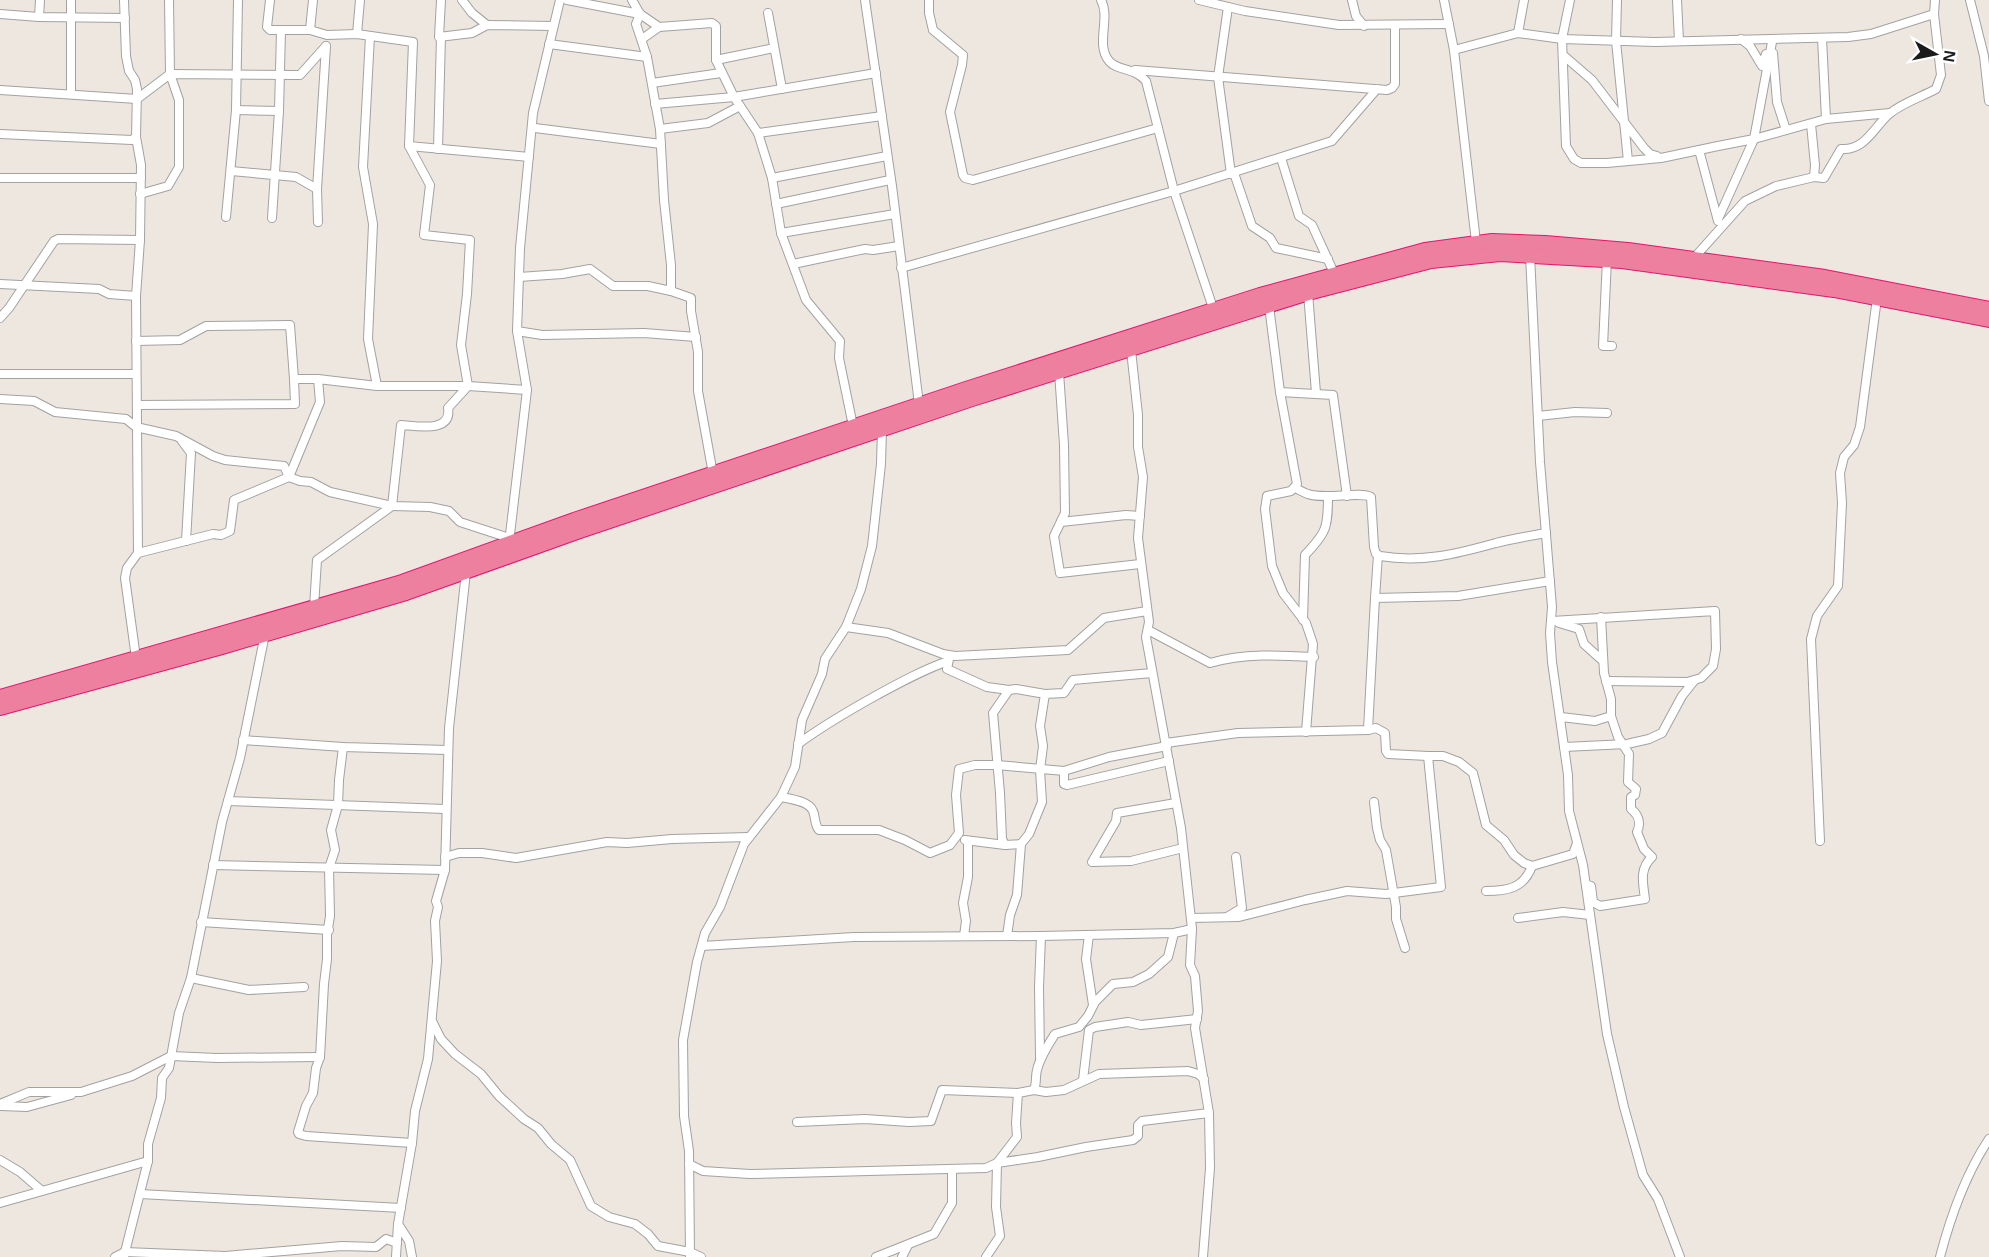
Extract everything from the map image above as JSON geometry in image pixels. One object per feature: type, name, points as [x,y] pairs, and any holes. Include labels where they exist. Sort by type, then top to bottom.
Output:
[{"type":"highway","points":[[0,708],[406,593],[882,429],[1131,350],[1215,316],[1334,273],[1404,255],[1476,242],[1545,243],[1628,250],[1825,277],[1989,309]]},
{"type":"highway","points":[[0,697],[409,579],[509,541],[919,405],[1215,316],[1269,306],[1308,293],[1431,261],[1484,254],[1607,260],[1790,284],[1989,320]]},
{"type":"street","points":[[39,17],[40,0]]},
{"type":"street","points":[[70,94],[71,0]]},
{"type":"street","points":[[124,0],[126,56],[129,72],[136,84],[136,137],[141,178],[136,296],[138,553],[127,568],[125,578],[136,658]]},
{"type":"street","points":[[140,194],[168,186],[179,167],[179,100],[170,74],[170,0]]},
{"type":"street","points":[[226,217],[236,110],[238,0]]},
{"type":"street","points":[[270,0],[267,27],[270,30],[310,30],[327,35],[357,34],[413,42],[409,146],[430,185],[424,235],[470,240],[461,345],[468,387]]},
{"type":"street","points":[[310,30],[313,0]]},
{"type":"street","points":[[357,34],[360,0]]},
{"type":"street","points":[[438,149],[441,0]]},
{"type":"street","points":[[462,0],[472,13],[487,25]]},
{"type":"street","points":[[138,553],[230,531],[234,500],[289,477],[311,482],[330,492],[392,506],[442,509],[453,513],[460,522],[509,541],[527,390],[517,331],[529,157],[534,112],[560,0]]},
{"type":"street","points":[[567,0],[640,14],[659,27]]},
{"type":"street","points":[[632,0],[640,14]]},
{"type":"street","points":[[865,0],[919,405]]},
{"type":"street","points":[[929,0],[929,14],[933,30],[963,55],[950,112],[965,178],[973,180],[1158,128]]},
{"type":"street","points":[[1101,0],[1104,10],[1103,48],[1108,60],[1115,66],[1132,70],[1388,90],[1395,84],[1395,25]]},
{"type":"street","points":[[1199,0],[1339,25],[1449,24]]},
{"type":"street","points":[[1352,0],[1356,16],[1364,26]]},
{"type":"street","points":[[1444,0],[1454,50],[1476,242]]},
{"type":"street","points":[[1518,33],[1524,0]]},
{"type":"street","points":[[1570,0],[1562,39],[1566,146],[1574,159],[1581,163],[1661,158],[1754,139],[1826,120],[1890,113]]},
{"type":"street","points":[[1617,0],[1616,41],[1628,161]]},
{"type":"street","points":[[1677,0],[1679,41]]},
{"type":"street","points":[[1719,223],[1754,195],[1776,186],[1814,177],[1824,178],[1841,149],[1848,150],[1859,146],[1890,113],[1936,89],[1941,75],[1934,14],[1935,0]]},
{"type":"street","points":[[1970,0],[1984,56],[1989,101]]},
{"type":"street","points":[[1228,7],[1218,77],[1233,174],[1252,226],[1270,238],[1276,248],[1328,259]]},
{"type":"street","points":[[768,13],[782,89]]},
{"type":"street","points":[[0,14],[125,18]]},
{"type":"street","points":[[640,14],[636,24],[647,57],[660,129],[671,291]]},
{"type":"street","points":[[1454,50],[1518,33],[1562,39],[1616,41],[1822,38],[1871,34],[1934,14]]},
{"type":"street","points":[[642,39],[659,27],[712,23],[716,26],[716,60],[720,73],[758,133],[772,178],[781,233],[806,300],[840,341],[838,358],[853,426]]},
{"type":"street","points":[[441,36],[472,33],[487,25],[553,26]]},
{"type":"street","points":[[272,218],[279,111],[281,30]]},
{"type":"street","points":[[318,222],[327,35]]},
{"type":"street","points":[[370,36],[363,167],[373,224],[368,339],[377,386]]},
{"type":"street","points":[[1822,38],[1826,120]]},
{"type":"street","points":[[1742,39],[1754,52],[1762,66],[1772,40]]},
{"type":"street","points":[[1772,40],[1777,102],[1786,130]]},
{"type":"street","points":[[1694,259],[1719,223],[1754,139],[1772,40]]},
{"type":"street","points":[[549,44],[647,57]]},
{"type":"street","points":[[0,90],[137,99],[170,74],[302,74],[326,46]]},
{"type":"street","points":[[716,60],[774,48]]},
{"type":"street","points":[[1563,56],[1592,80],[1650,154],[1661,158]]},
{"type":"street","points":[[1132,70],[1146,81],[1174,191],[1215,316]]},
{"type":"street","points":[[652,83],[720,73]]},
{"type":"street","points":[[655,104],[734,97],[876,73]]},
{"type":"street","points":[[902,268],[1233,174],[1332,141],[1377,89]]},
{"type":"street","points":[[660,129],[708,123],[740,106]]},
{"type":"street","points":[[236,110],[279,111]]},
{"type":"street","points":[[758,133],[882,116]]},
{"type":"street","points":[[1811,124],[1814,177]]},
{"type":"street","points":[[535,128],[661,144]]},
{"type":"street","points":[[0,134],[132,141],[136,137]]},
{"type":"street","points":[[409,146],[529,157]]},
{"type":"street","points":[[1700,150],[1719,223]]},
{"type":"street","points":[[772,178],[887,156]]},
{"type":"street","points":[[1281,158],[1299,216],[1312,225],[1334,273]]},
{"type":"street","points":[[231,171],[296,177],[318,189]]},
{"type":"street","points":[[0,178],[141,178]]},
{"type":"street","points":[[776,204],[890,180]]},
{"type":"street","points":[[781,233],[895,214]]},
{"type":"street","points":[[0,318],[54,241],[58,239],[140,240]]},
{"type":"street","points":[[793,264],[865,249],[899,246]]},
{"type":"street","points":[[1530,255],[1538,416],[1550,581],[1552,662],[1561,717],[1569,811],[1583,865],[1607,1034],[1632,1139],[1643,1175],[1658,1199],[1680,1257]]},
{"type":"street","points":[[1607,260],[1603,346],[1612,346]]},
{"type":"street","points":[[519,277],[562,274],[590,269],[613,286],[648,286],[691,298],[698,352],[698,391],[713,474]]},
{"type":"street","points":[[0,284],[99,289],[109,294],[136,296]]},
{"type":"street","points":[[1308,293],[1316,393]]},
{"type":"street","points":[[1820,841],[1811,639],[1817,616],[1838,586],[1842,503],[1840,473],[1844,457],[1854,445],[1860,427],[1877,298]]},
{"type":"street","points":[[1269,306],[1280,392],[1297,484],[1291,491],[1267,496],[1265,508],[1272,566],[1283,593],[1303,620],[1314,644],[1306,732]]},
{"type":"street","points":[[136,341],[180,340],[206,326],[290,325],[295,404],[137,405]]},
{"type":"street","points":[[517,331],[542,334],[644,333],[696,338]]},
{"type":"street","points":[[1131,350],[1138,415],[1138,447],[1143,477],[1138,538],[1149,622],[1146,637],[1167,745],[1183,848],[1192,929],[1190,965],[1195,976],[1198,1011],[1195,1028],[1209,1113],[1210,1168],[1203,1257]]},
{"type":"street","points":[[1059,372],[1059,403],[1064,445],[1065,513],[1054,536],[1060,573],[1140,564]]},
{"type":"street","points":[[0,374],[136,374]]},
{"type":"street","points":[[294,379],[318,379],[377,386],[527,390]]},
{"type":"street","points":[[289,477],[320,402],[318,379]]},
{"type":"street","points":[[314,607],[317,560],[392,506],[401,425],[424,426],[446,422],[449,414],[448,408],[468,387]]},
{"type":"street","points":[[1280,392],[1333,394],[1347,496]]},
{"type":"street","points":[[0,399],[34,401],[55,412],[126,420],[136,427],[176,436],[225,460],[284,466],[289,477]]},
{"type":"street","points":[[1538,416],[1575,412],[1607,413]]},
{"type":"street","points":[[690,1254],[689,1164],[684,1116],[683,1040],[691,989],[705,933],[720,907],[744,844],[781,797],[795,767],[802,720],[822,674],[825,659],[846,627],[861,589],[872,546],[882,464],[882,429]]},
{"type":"street","points":[[176,436],[192,453],[186,541]]},
{"type":"street","points":[[1295,488],[1310,495],[1366,495],[1371,497],[1374,547],[1378,555],[1368,730]]},
{"type":"street","points":[[1303,620],[1305,555],[1322,537],[1328,521],[1328,496]]},
{"type":"street","points":[[1061,522],[1126,515],[1140,516]]},
{"type":"street","points":[[1378,555],[1405,558],[1457,554],[1546,533]]},
{"type":"street","points":[[396,1257],[398,1224],[415,1111],[428,1059],[437,961],[435,921],[438,907],[436,901],[445,870],[447,750],[466,572]]},
{"type":"street","points":[[1375,598],[1458,596],[1550,581]]},
{"type":"street","points":[[798,744],[854,706],[949,658],[1068,650],[1104,618],[1147,611]]},
{"type":"street","points":[[1552,621],[1715,611],[1716,649],[1713,666],[1701,678],[1687,682],[1606,681]]},
{"type":"street","points":[[1586,885],[1591,886],[1593,902],[1600,906],[1645,899],[1642,875],[1647,862],[1652,857],[1644,849],[1638,832],[1640,826],[1637,816],[1631,809],[1631,797],[1635,795],[1636,789],[1628,782],[1629,754],[1618,737],[1611,716],[1601,617]]},
{"type":"street","points":[[1552,621],[1579,629],[1584,644],[1604,661]]},
{"type":"street","points":[[846,627],[888,633],[949,658]]},
{"type":"street","points":[[1148,630],[1210,663],[1228,657],[1261,655],[1314,657]]},
{"type":"street","points":[[127,1255],[148,1161],[148,1144],[161,1098],[162,1078],[169,1068],[179,1013],[191,978],[213,865],[266,634]]},
{"type":"street","points":[[949,658],[947,669],[987,687],[1045,694],[1064,693],[1073,680],[1152,673]]},
{"type":"street","points":[[1564,747],[1623,744],[1649,740],[1662,733],[1682,696],[1694,680]]},
{"type":"street","points":[[1005,845],[1002,839],[993,713],[1009,690]]},
{"type":"street","points":[[1007,936],[1010,915],[1017,895],[1021,844],[1029,834],[1042,802],[1040,770],[1043,746],[1040,726],[1045,694]]},
{"type":"street","points":[[1561,717],[1595,722],[1611,716]]},
{"type":"street","points":[[1021,844],[1005,845],[962,840],[959,833],[956,795],[959,769],[975,765],[998,765],[1064,771],[1110,757],[1238,734],[1376,728],[1385,733],[1388,754],[1443,756],[1459,762],[1473,772],[1486,825],[1504,840],[1514,855],[1524,863],[1532,866],[1573,854],[1577,843]]},
{"type":"street","points":[[243,740],[344,747],[447,750]]},
{"type":"street","points":[[344,747],[338,805],[332,830],[335,850],[329,868],[330,916],[320,1057],[312,1093],[300,1122],[299,1134],[412,1143]]},
{"type":"street","points":[[1191,918],[1239,917],[1347,891],[1392,893],[1441,887],[1428,756]]},
{"type":"street","points":[[1064,771],[1064,784],[1067,785],[1169,761]]},
{"type":"street","points":[[781,797],[798,800],[810,807],[813,811],[815,825],[819,830],[879,830],[930,853],[950,844],[959,833]]},
{"type":"street","points":[[228,801],[445,809]]},
{"type":"street","points":[[1374,802],[1377,828],[1386,850],[1396,919],[1405,948]]},
{"type":"street","points":[[1176,803],[1117,813],[1116,821],[1092,862],[1131,861],[1183,848]]},
{"type":"street","points":[[445,857],[459,853],[471,853],[516,858],[607,842],[749,837]]},
{"type":"street","points":[[964,936],[966,921],[963,903],[968,877],[968,842]]},
{"type":"street","points":[[1226,918],[1242,908],[1236,857]]},
{"type":"street","points":[[213,865],[445,870]]},
{"type":"street","points":[[1486,891],[1514,888],[1528,878],[1532,866]]},
{"type":"street","points":[[1518,918],[1563,912],[1590,915]]},
{"type":"street","points":[[201,922],[328,930]]},
{"type":"street","points":[[702,946],[854,937],[1174,933],[1192,929]]},
{"type":"street","points":[[1034,1090],[1042,1054],[1055,1034],[1079,1027],[1093,1005],[1113,984],[1133,982],[1149,974],[1168,957],[1174,933]]},
{"type":"street","points":[[1089,935],[1086,959],[1093,1005]]},
{"type":"street","points":[[1040,1063],[1041,936]]},
{"type":"street","points":[[191,978],[249,990],[304,987]]},
{"type":"street","points":[[1083,1080],[1089,1030],[1128,1022],[1141,1025],[1197,1018]]},
{"type":"street","points":[[432,1019],[441,1039],[455,1054],[481,1074],[517,1113],[538,1128],[551,1144],[570,1160],[591,1206],[609,1217],[635,1224],[658,1246],[701,1257]]},
{"type":"street","points":[[0,1105],[27,1107],[81,1092],[132,1076],[171,1056],[320,1057]]},
{"type":"street","points":[[797,1122],[865,1119],[909,1122],[931,1120],[942,1090],[1046,1092],[1064,1090],[1099,1074],[1188,1071],[1204,1079]]},
{"type":"street","points":[[0,1105],[29,1092],[81,1092]]},
{"type":"street","points":[[986,1257],[1000,1236],[996,1207],[997,1163],[1017,1137],[1018,1093]]},
{"type":"street","points":[[689,1164],[703,1171],[750,1174],[986,1168],[997,1163],[1133,1140],[1138,1136],[1138,1125],[1142,1121],[1209,1113]]},
{"type":"street","points":[[1940,1257],[1952,1214],[1974,1161],[1989,1139]]},
{"type":"street","points":[[0,1160],[20,1172],[42,1191]]},
{"type":"street","points":[[0,1203],[148,1161]]},
{"type":"street","points":[[876,1257],[908,1245],[918,1238],[927,1238],[934,1234],[952,1203],[952,1169]]},
{"type":"street","points":[[689,1183],[703,1171]]},
{"type":"street","points":[[140,1194],[401,1208]]},
{"type":"street","points":[[398,1224],[409,1241],[412,1257]]},
{"type":"street","points":[[115,1257],[127,1255],[225,1256],[342,1246],[376,1247],[386,1239],[397,1243]]},
{"type":"street","points":[[902,1257],[908,1245]]}]
